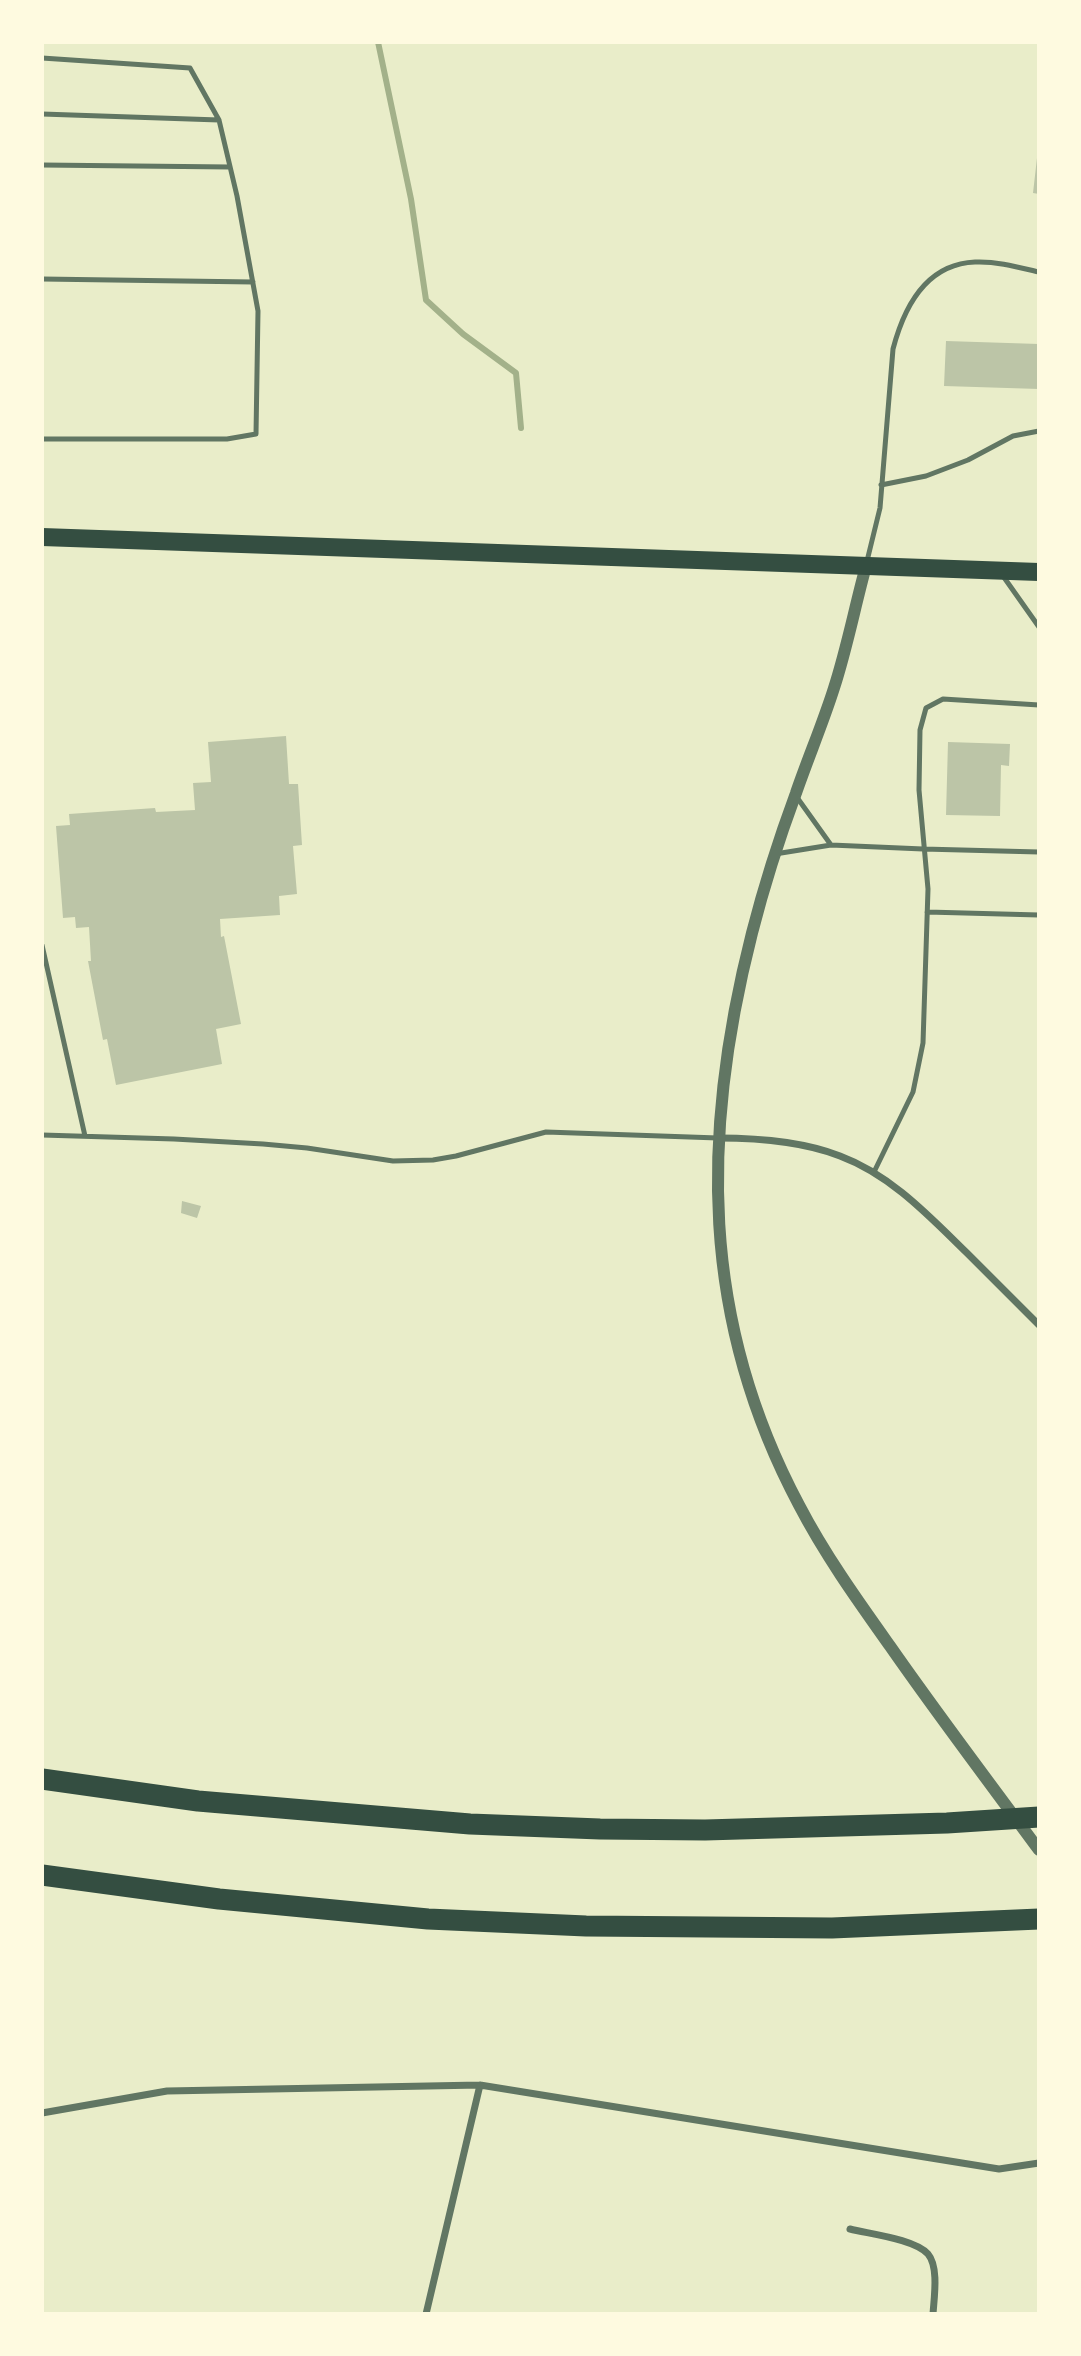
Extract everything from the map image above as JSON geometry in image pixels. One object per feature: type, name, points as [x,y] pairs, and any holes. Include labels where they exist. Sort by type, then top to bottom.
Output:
[{"type":"highway","points":[[42,1779],[198,1801],[470,1824],[600,1829],[705,1830],[947,1823],[1039,1817]]},
{"type":"highway","points":[[42,1875],[219,1899],[428,1919],[586,1926],[818,1927],[1039,1919]]},
{"type":"main road","points":[[42,537],[1039,572]]},
{"type":"street","points":[[866,566],[836,681],[795,794],[751,935],[731,1031],[718,1138],[718,1217],[728,1297],[748,1381],[763,1423],[784,1474],[816,1536],[916,1683],[1039,1850]]},
{"type":"street","points":[[718,1138],[766,1139],[818,1149],[874,1172],[936,1223],[1039,1325]]},
{"type":"street","points":[[426,2314],[480,2085]]},
{"type":"street","points":[[42,2113],[167,2091],[480,2085],[999,2169],[1039,2162]]},
{"type":"street","points":[[850,2229],[916,2245],[930,2256],[935,2280],[933,2314]]},
{"type":"lane","points":[[42,58],[190,68],[219,120],[258,311],[256,434],[227,439],[42,439]]},
{"type":"lane","points":[[42,114],[219,120]]},
{"type":"lane","points":[[42,165],[230,167]]},
{"type":"lane","points":[[866,566],[877,523],[893,349],[900,324],[917,293],[933,277],[957,263],[999,263],[1039,272]]},
{"type":"lane","points":[[42,279],[253,282]]},
{"type":"lane","points":[[881,485],[926,477],[968,460],[1013,436],[1039,431]]},
{"type":"lane","points":[[999,571],[1039,627]]},
{"type":"lane","points":[[874,1172],[913,1092],[923,1043],[928,889],[919,778],[920,730],[926,708],[943,699],[1039,705]]},
{"type":"lane","points":[[795,794],[831,845]]},
{"type":"lane","points":[[775,855],[831,845],[1039,852]]},
{"type":"lane","points":[[927,912],[1039,915]]},
{"type":"lane","points":[[42,945],[85,1136]]},
{"type":"lane","points":[[42,1135],[262,1144],[393,1161],[433,1160],[456,1156],[546,1132],[718,1138]]},
{"type":"building","points":[[1039,158],[1039,194],[1033,193]]},
{"type":"building","points":[[946,341],[1039,344],[1039,389],[944,386]]},
{"type":"building","points":[[286,736],[289,784],[298,784],[302,845],[293,846],[297,894],[279,896],[280,915],[220,919],[221,937],[224,936],[241,1024],[216,1029],[222,1064],[116,1085],[107,1039],[103,1040],[88,961],[91,961],[89,927],[76,928],[75,917],[63,918],[56,826],[70,825],[69,814],[155,808],[156,812],[195,810],[193,783],[211,782],[208,742]]},
{"type":"building","points":[[948,742],[1010,744],[1009,766],[1001,765],[1000,816],[946,815]]},
{"type":"building","points":[[182,1201],[201,1206],[197,1218],[181,1213]]},
{"type":"waterway","points":[[378,42],[411,199],[426,300],[463,334],[516,373],[521,428]]}]
